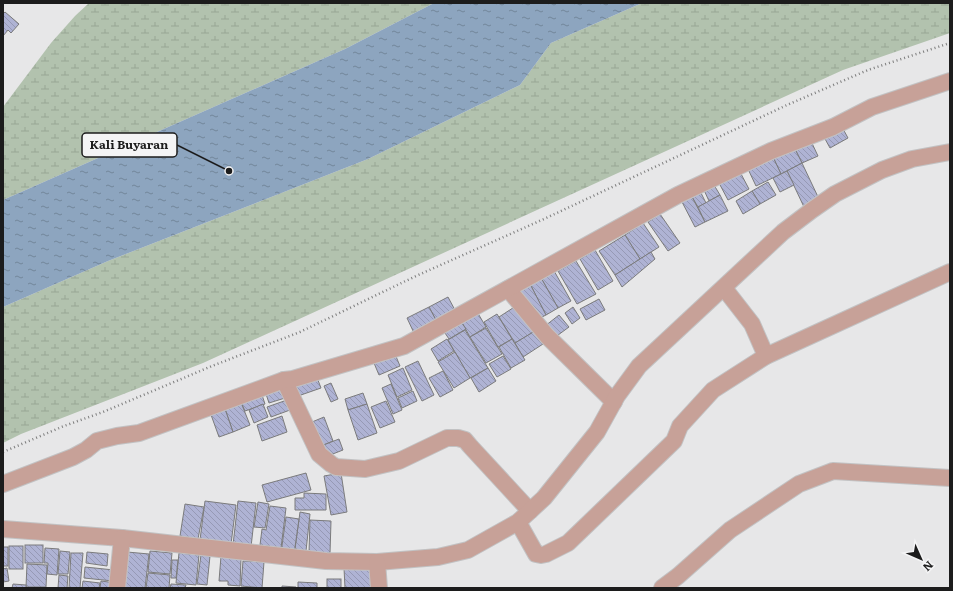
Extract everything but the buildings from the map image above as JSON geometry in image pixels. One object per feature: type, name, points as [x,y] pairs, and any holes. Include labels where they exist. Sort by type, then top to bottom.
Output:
[{"type":"street","points":[[3,484],[73,457],[86,450],[97,441],[139,433],[284,380],[293,379],[404,346],[678,195],[771,151],[833,127],[872,107],[950,81]]},
{"type":"street","points":[[3,528],[122,538],[326,561],[377,562],[438,557],[468,550],[518,522],[544,498],[598,432],[617,396],[639,366],[783,232],[835,194],[882,170],[912,160],[950,152]]},
{"type":"street","points":[[518,522],[536,554],[546,554],[568,543],[674,441],[680,426],[713,390],[766,356],[950,272]]},
{"type":"street","points":[[724,288],[752,324],[766,356]]},
{"type":"street","points":[[508,289],[547,336],[614,402]]},
{"type":"street","points":[[284,380],[319,454],[336,467],[366,469],[399,461],[447,438],[458,438],[464,440],[470,446],[530,511]]},
{"type":"street","points":[[662,588],[678,576],[730,530],[799,484],[806,481],[833,471],[950,478]]},
{"type":"street","points":[[117,588],[122,538]]},
{"type":"street","points":[[377,562],[379,588]]},
{"type":"path","points":[[3,452],[212,366],[300,332],[416,276],[544,219],[780,108],[868,70],[950,43]]},
{"type":"green space","points":[[89,3],[434,3],[345,49],[3,200],[3,107],[51,43]]},
{"type":"green space","points":[[642,3],[950,3],[950,33],[843,70],[203,363],[21,434],[3,443],[3,307],[108,261],[368,159],[520,85],[551,43]]},
{"type":"water","points":[[434,3],[642,3],[551,43],[520,85],[368,159],[108,261],[3,307],[3,200],[345,49]]},
{"type":"place","name":"Kali Buyaran","points":[[229,171]]}]
